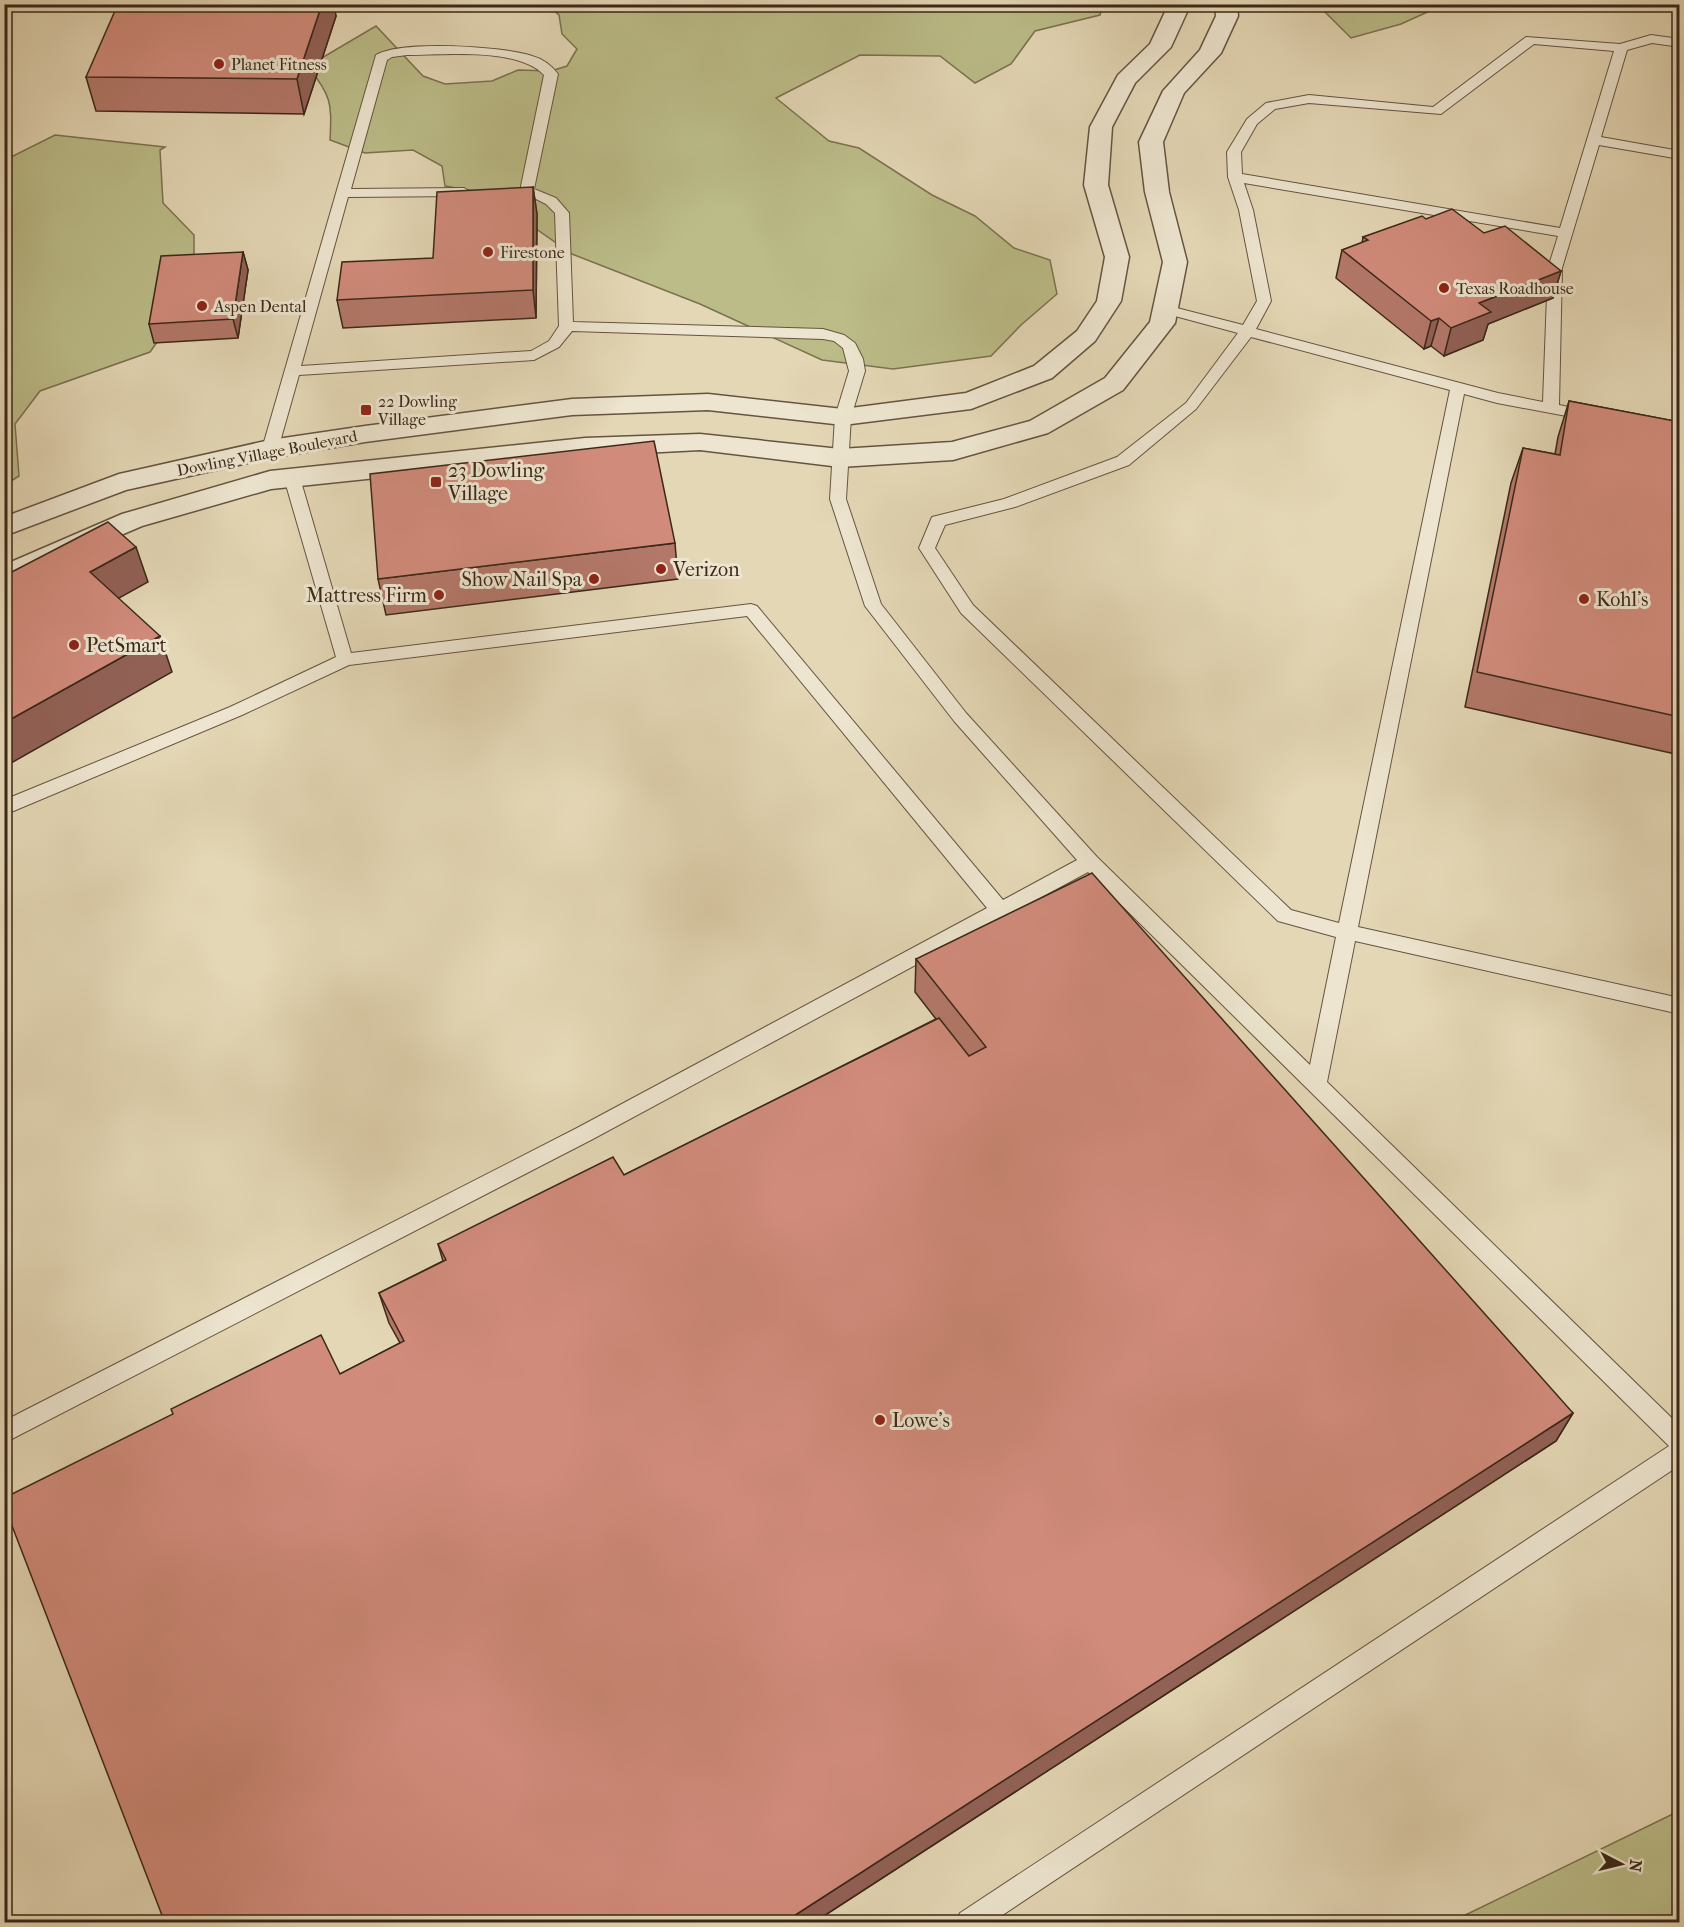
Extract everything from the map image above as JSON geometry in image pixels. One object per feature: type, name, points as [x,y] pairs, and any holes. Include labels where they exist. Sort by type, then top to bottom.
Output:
[{"type":"street","name":"Dowling Village Boulevard","points":[[4,527],[119,483],[270,449],[365,434],[572,407],[708,402],[843,417],[971,401],[1043,372],[1086,336],[1109,301],[1117,257],[1096,185],[1101,127],[1126,80],[1160,47],[1176,12],[1175,4]]},
{"type":"street","name":"Dowling Village Boulevard","points":[[4,576],[132,520],[270,480],[585,447],[700,442],[840,458],[953,451],[1039,427],[1114,384],[1162,323],[1175,262],[1157,192],[1151,142],[1174,91],[1210,52],[1227,16],[1226,4]]},
{"type":"lane","points":[[1680,43],[1651,39],[1621,48],[1531,40],[1436,111],[1309,99],[1271,106],[1252,122],[1233,152],[1235,177],[1246,210],[1264,301],[1247,331],[1191,406],[1123,461],[1009,504],[938,521],[927,548],[967,609],[1285,916],[1347,932],[1680,1006]]},
{"type":"lane","points":[[1551,408],[1555,268],[1621,48]]},
{"type":"lane","points":[[270,449],[292,371],[343,193],[381,58],[389,53],[407,51],[513,54],[539,61],[548,68],[551,74],[521,191],[546,197],[556,204],[562,213],[566,326],[563,337],[552,348],[534,355],[292,371]]},
{"type":"lane","points":[[1594,140],[1680,155]]},
{"type":"lane","points":[[1235,177],[1566,233]]},
{"type":"lane","points":[[343,193],[481,192]]},
{"type":"lane","points":[[1165,309],[1458,388],[1609,419]]},
{"type":"lane","points":[[566,326],[823,334],[839,338],[850,346],[857,371],[843,417],[838,500],[873,606],[960,717],[1090,861],[1680,1442]]},
{"type":"lane","points":[[1316,1083],[1458,388]]},
{"type":"lane","points":[[292,478],[345,660]]},
{"type":"lane","points":[[4,808],[236,711],[345,660],[368,655],[751,610],[1000,910]]},
{"type":"lane","points":[[4,1433],[584,1134],[1090,861]]},
{"type":"lane","points":[[969,1923],[1680,1452]]},
{"type":"green space","points":[[547,5],[1103,5],[1100,15],[1035,31],[1011,64],[975,83],[940,56],[860,55],[776,98],[829,141],[859,148],[932,195],[975,216],[1014,248],[1050,260],[1057,294],[1021,325],[991,356],[893,369],[822,360],[700,304],[572,254],[485,193],[445,186],[442,166],[413,150],[365,153],[330,140],[331,116],[326,93],[308,66],[376,26],[423,76],[445,84],[492,81],[518,70],[551,71],[567,66],[577,49],[562,34],[559,15]]},
{"type":"green space","points":[[1318,5],[1443,5],[1401,24],[1351,38]]},
{"type":"green space","points":[[55,135],[165,147],[160,150],[163,203],[194,235],[194,290],[150,352],[40,391],[15,424],[19,476],[5,485],[5,160]]},
{"type":"green space","points":[[1679,1811],[1679,1922],[1451,1922]]},
{"type":"building","points":[[118,4],[322,4],[297,79],[86,77]]},
{"type":"building","points":[[533,187],[533,290],[337,300],[342,262],[433,258],[437,192]]},
{"type":"building","points":[[1452,209],[1484,233],[1505,226],[1561,271],[1479,303],[1491,312],[1451,328],[1439,318],[1431,321],[1342,250],[1368,240],[1363,237],[1422,216],[1426,219]]},
{"type":"building","name":"Aspen Dental","points":[[243,252],[233,319],[149,324],[161,256]]},
{"type":"building","name":"Kohl's","points":[[1569,401],[1680,422],[1680,717],[1477,672],[1523,448],[1560,455]]},
{"type":"building","points":[[654,441],[675,543],[378,579],[370,474]]},
{"type":"building","points":[[108,522],[136,547],[90,572],[160,636],[4,723],[4,576]]},
{"type":"building","name":"Lowe's","points":[[1092,873],[1573,1413],[783,1923],[165,1923],[4,1505],[4,1498],[173,1414],[171,1409],[321,1335],[340,1374],[404,1341],[379,1293],[446,1260],[438,1244],[613,1157],[624,1175],[939,1018],[969,1056],[986,1047],[916,959]]},
{"type":"place","name":"Planet Fitness","points":[[219,64]]},
{"type":"place","name":"Firestone","points":[[488,252]]},
{"type":"place","name":"Texas Roadhouse","points":[[1444,288]]},
{"type":"place","name":"Aspen Dental","points":[[202,306]]},
{"type":"place","name":"22 Dowling Village","points":[[366,410]]},
{"type":"place","name":"23 Dowling Village","points":[[436,482]]},
{"type":"place","name":"Verizon","points":[[661,569]]},
{"type":"place","name":"Show Nail Spa","points":[[594,579]]},
{"type":"place","name":"Mattress Firm","points":[[439,595]]},
{"type":"place","name":"Kohl's","points":[[1584,599]]},
{"type":"place","name":"PetSmart","points":[[74,645]]},
{"type":"place","name":"Lowe's","points":[[880,1420]]}]
